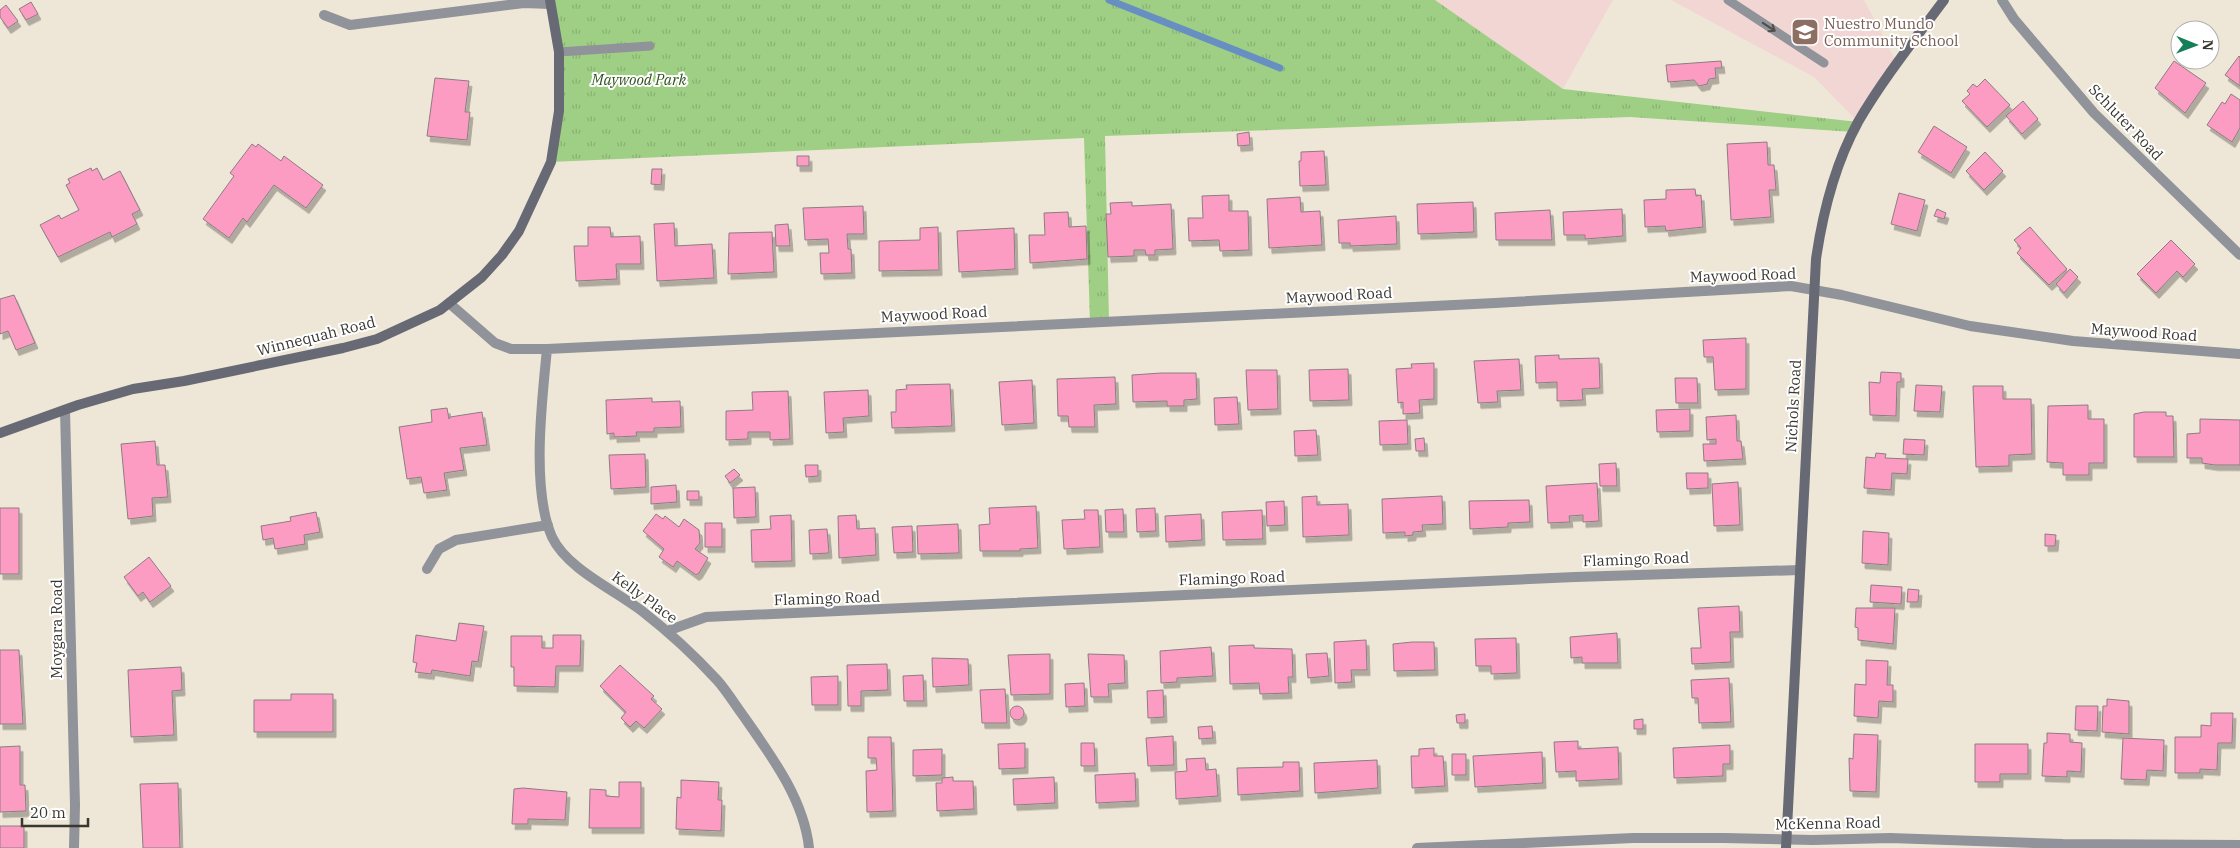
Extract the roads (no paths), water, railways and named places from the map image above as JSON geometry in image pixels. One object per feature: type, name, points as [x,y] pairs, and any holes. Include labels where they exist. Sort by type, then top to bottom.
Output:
[{"type":"street","name":"Nichols Road","points":[[1786,844],[1814,289],[1821,223],[1832,182],[1858,122],[1897,63],[1944,0]]},
{"type":"street","name":"Schluter Road","points":[[2002,0],[2014,19],[2094,113],[2240,255]]},
{"type":"street","points":[[324,15],[350,24],[524,3],[550,2]]},
{"type":"street","name":"Winnequah Road","points":[[0,433],[133,389],[204,377],[368,341],[421,320],[449,303],[488,273],[519,231],[551,162],[559,111],[559,52],[550,2]]},
{"type":"street","name":"Maywood Road","points":[[449,303],[496,343],[512,349],[547,349],[1495,303],[1791,286],[1814,289],[1970,326],[2073,341],[2240,354]]},
{"type":"street","name":"Kelly Place","points":[[547,349],[540,472],[548,525],[553,539],[561,550],[577,565],[667,631],[719,682],[765,746],[796,802],[808,834],[810,848]]},
{"type":"street","name":"Moygara Road","points":[[65,410],[75,804],[74,848]]},
{"type":"street","points":[[427,569],[439,549],[456,540],[548,525]]},
{"type":"street","name":"Flamingo Road","points":[[667,631],[706,617],[896,610],[1575,577],[1800,570]]},
{"type":"street","name":"McKenna Road","points":[[1417,848],[1563,845],[1633,838],[1786,844],[1890,838],[2063,844],[2240,845]]},
{"type":"lane","points":[[1728,0],[1824,63]]},
{"type":"lane","points":[[559,52],[650,46]]},
{"type":"waterway","points":[[1109,0],[1280,68]]},
{"type":"place","name":"Nuestro Mundo Community School","points":[[1805,32]]},
{"type":"park label","name":"Maywood Park","points":[[639,79]]}]
